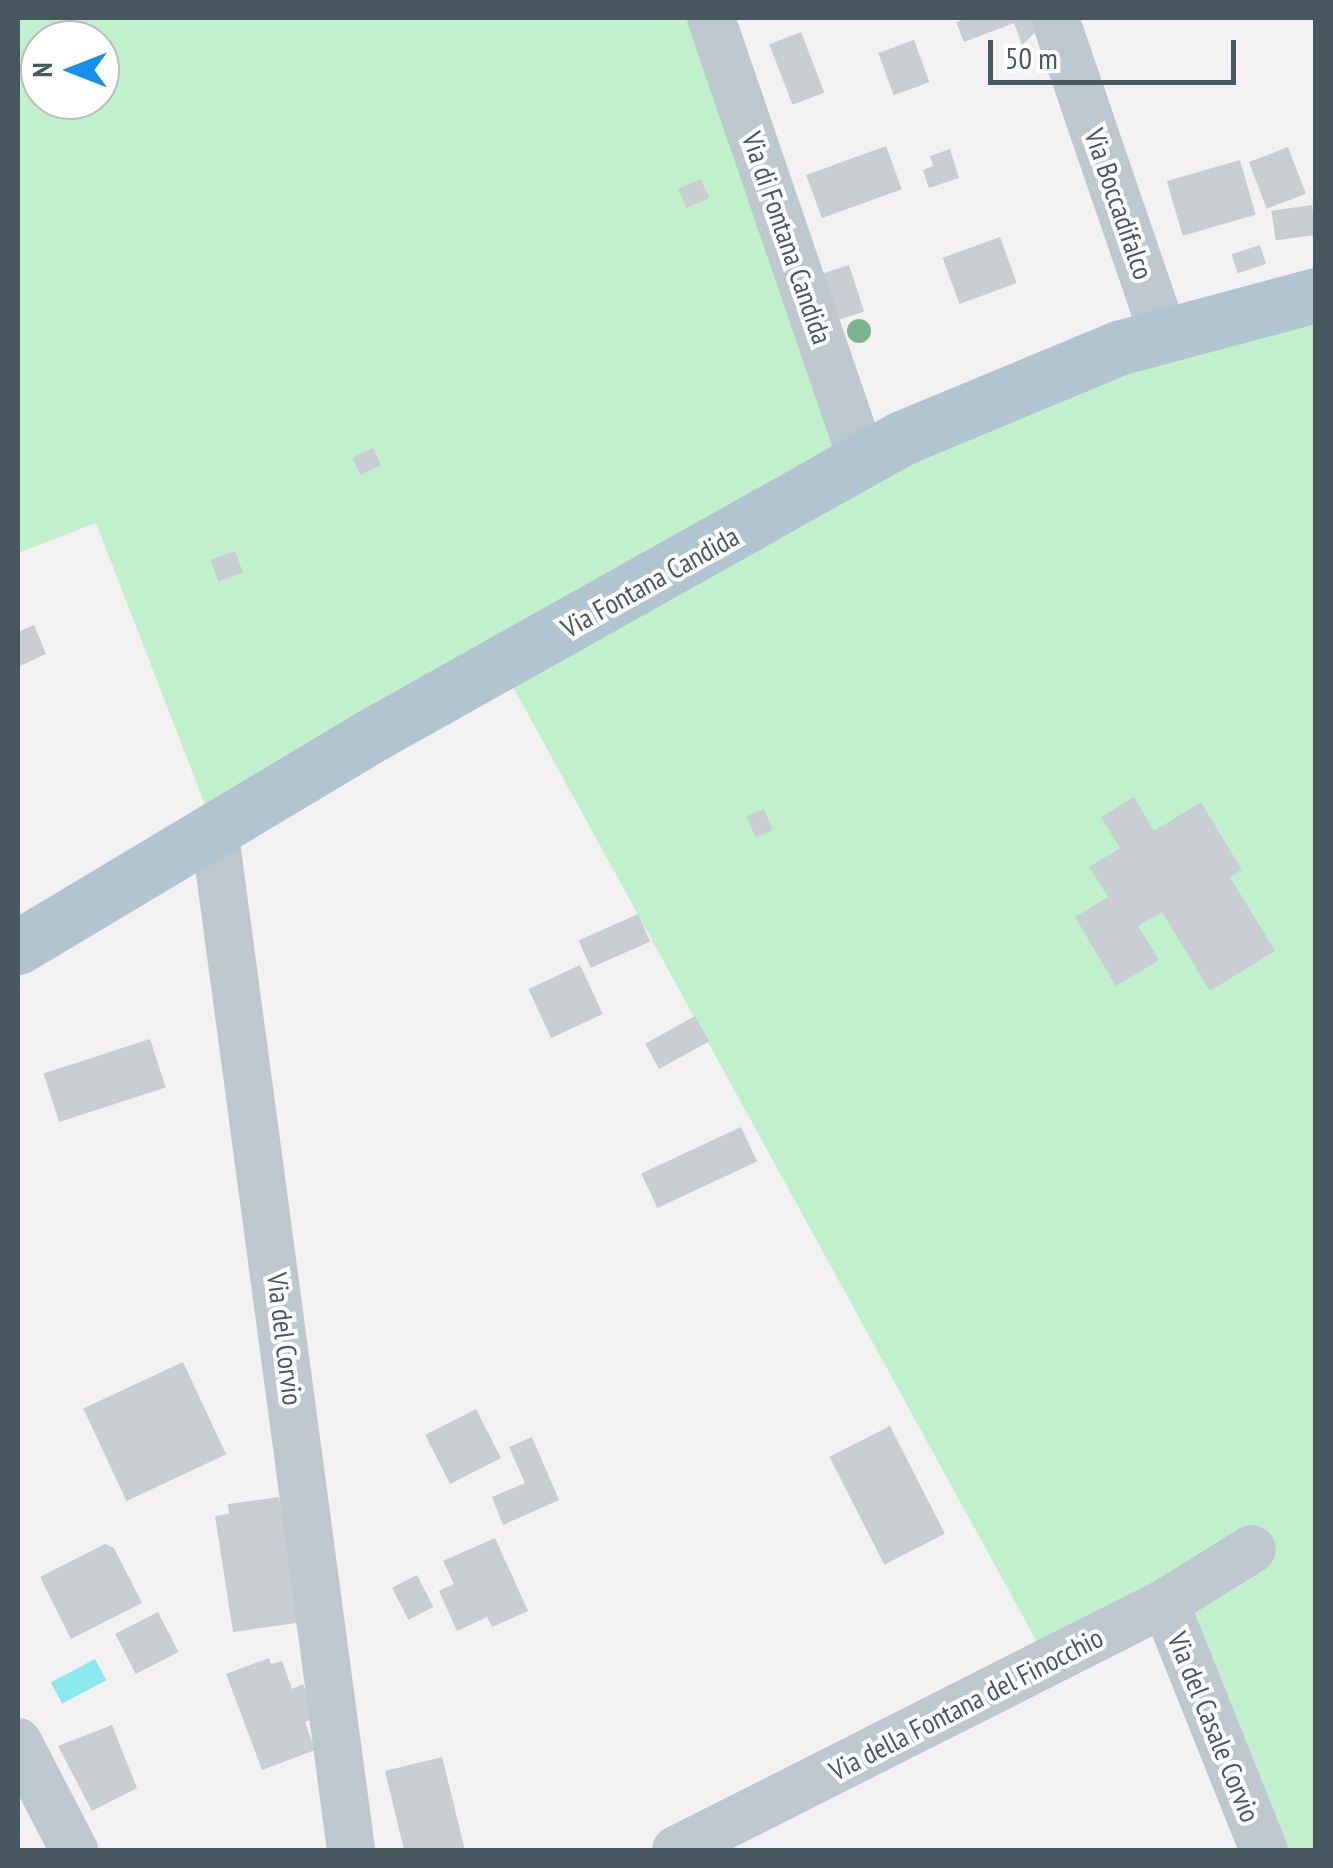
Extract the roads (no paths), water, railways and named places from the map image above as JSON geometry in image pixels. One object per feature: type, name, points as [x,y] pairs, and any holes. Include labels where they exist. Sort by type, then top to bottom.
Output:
[{"type":"main road","name":"Via Fontana Candida","points":[[18,946],[214,828],[862,459],[1002,393],[1163,333],[1316,295]]},
{"type":"street","name":"Via di Fontana Candida","points":[[711,18],[862,459]]},
{"type":"street","name":"Via Boccadifalco","points":[[1055,18],[1163,333]]},
{"type":"street","name":"Via del Corvio","points":[[214,828],[351,1850]]},
{"type":"street","name":"Via della Fontana del Finocchio","points":[[676,1850],[1165,1602],[1252,1549]]},
{"type":"street","name":"Via del Casale Corvio","points":[[1165,1602],[1264,1850]]},
{"type":"street","points":[[18,1742],[74,1850]]},
{"type":"water","points":[[95,1659],[106,1680],[62,1704],[51,1682]]}]
